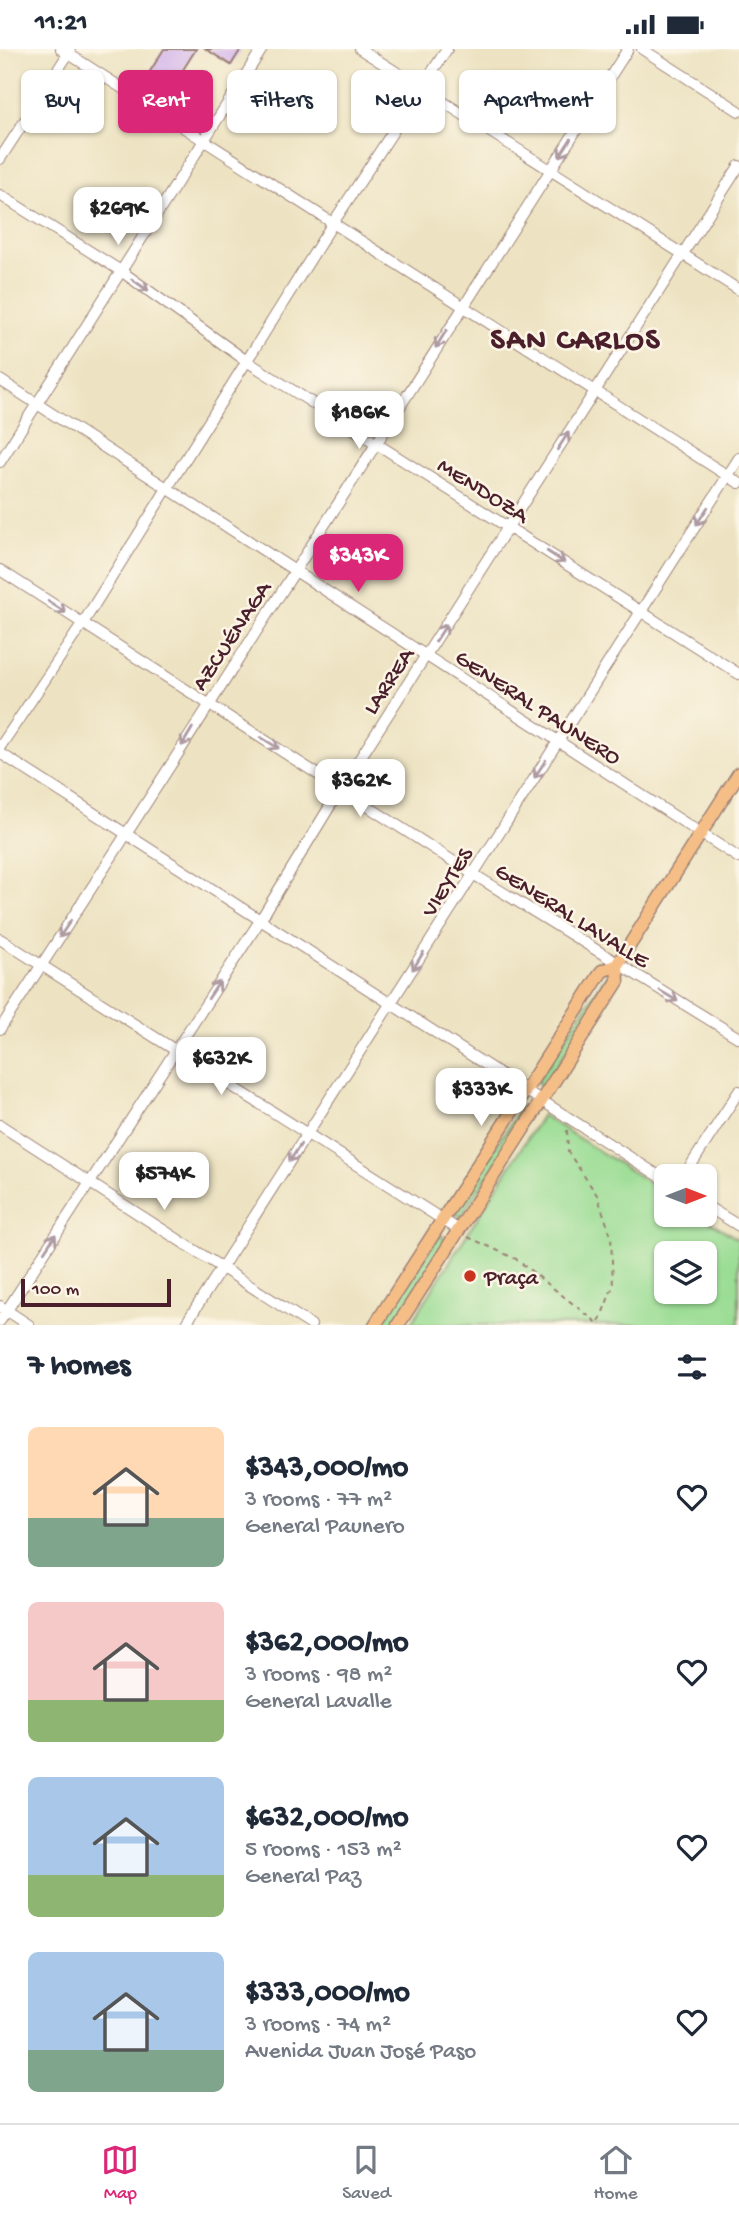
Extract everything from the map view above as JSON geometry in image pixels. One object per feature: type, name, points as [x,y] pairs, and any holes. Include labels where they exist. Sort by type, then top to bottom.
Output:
[{"type":"main road","points":[[374,1325],[602,971],[617,965],[739,773]]},
{"type":"main road","points":[[398,1325],[618,981],[617,965]]},
{"type":"street","points":[[0,462],[262,49]]},
{"type":"street","points":[[360,49],[393,70]]},
{"type":"street","points":[[434,70],[447,49]]},
{"type":"street","name":"AZCUÉNAGA","points":[[0,1029],[128,834],[461,305],[628,49]]},
{"type":"street","points":[[642,49],[739,111]]},
{"type":"street","points":[[0,159],[66,51],[739,483]]},
{"type":"street","points":[[445,103],[739,290]]},
{"type":"street","points":[[0,747],[82,623],[333,223],[393,133]]},
{"type":"street","name":"LARREA","points":[[0,1321],[3,1308],[261,919],[341,788],[739,166]]},
{"type":"street","name":"MENDOZA","points":[[0,195],[121,271],[248,362],[739,674]]},
{"type":"street","name":"GENERAL PAUNERO","points":[[0,380],[739,858]]},
{"type":"street","name":"VIEYTES","points":[[185,1325],[739,458]]},
{"type":"street","name":"GENERAL LAVALLE","points":[[0,570],[473,874],[739,1038]]},
{"type":"street","points":[[0,753],[261,919],[566,1119],[654,1173]]},
{"type":"street","points":[[0,939],[459,1230]]},
{"type":"street","points":[[692,1164],[739,1090]]},
{"type":"street","points":[[0,1125],[311,1325]]},
{"type":"street","points":[[718,1213],[739,1226]]},
{"type":"street","points":[[3,1308],[29,1325]]},
{"type":"path","points":[[459,1230],[470,1239],[516,1259],[599,1325],[613,1286],[611,1236],[597,1195],[568,1152],[566,1119]]},
{"type":"green space","points":[[609,971],[615,975],[544,1086],[541,1086],[537,1082]]},
{"type":"green space","points":[[522,1106],[528,1108],[529,1113],[461,1216],[457,1215],[454,1211]]},
{"type":"green space","points":[[542,1115],[654,1186],[654,1227],[718,1227],[739,1240],[739,1325],[410,1325]]},
{"type":"green space","points":[[439,1236],[443,1236],[445,1242],[392,1325],[380,1325]]},
{"type":"building","points":[[164,49],[196,49],[183,70],[151,70]]},
{"type":"building","points":[[206,49],[241,49],[231,65]]},
{"type":"place","name":"Praça","points":[[470,1276]]},
{"type":"district","name":"SAN CARLOS","points":[[576,338]]}]
